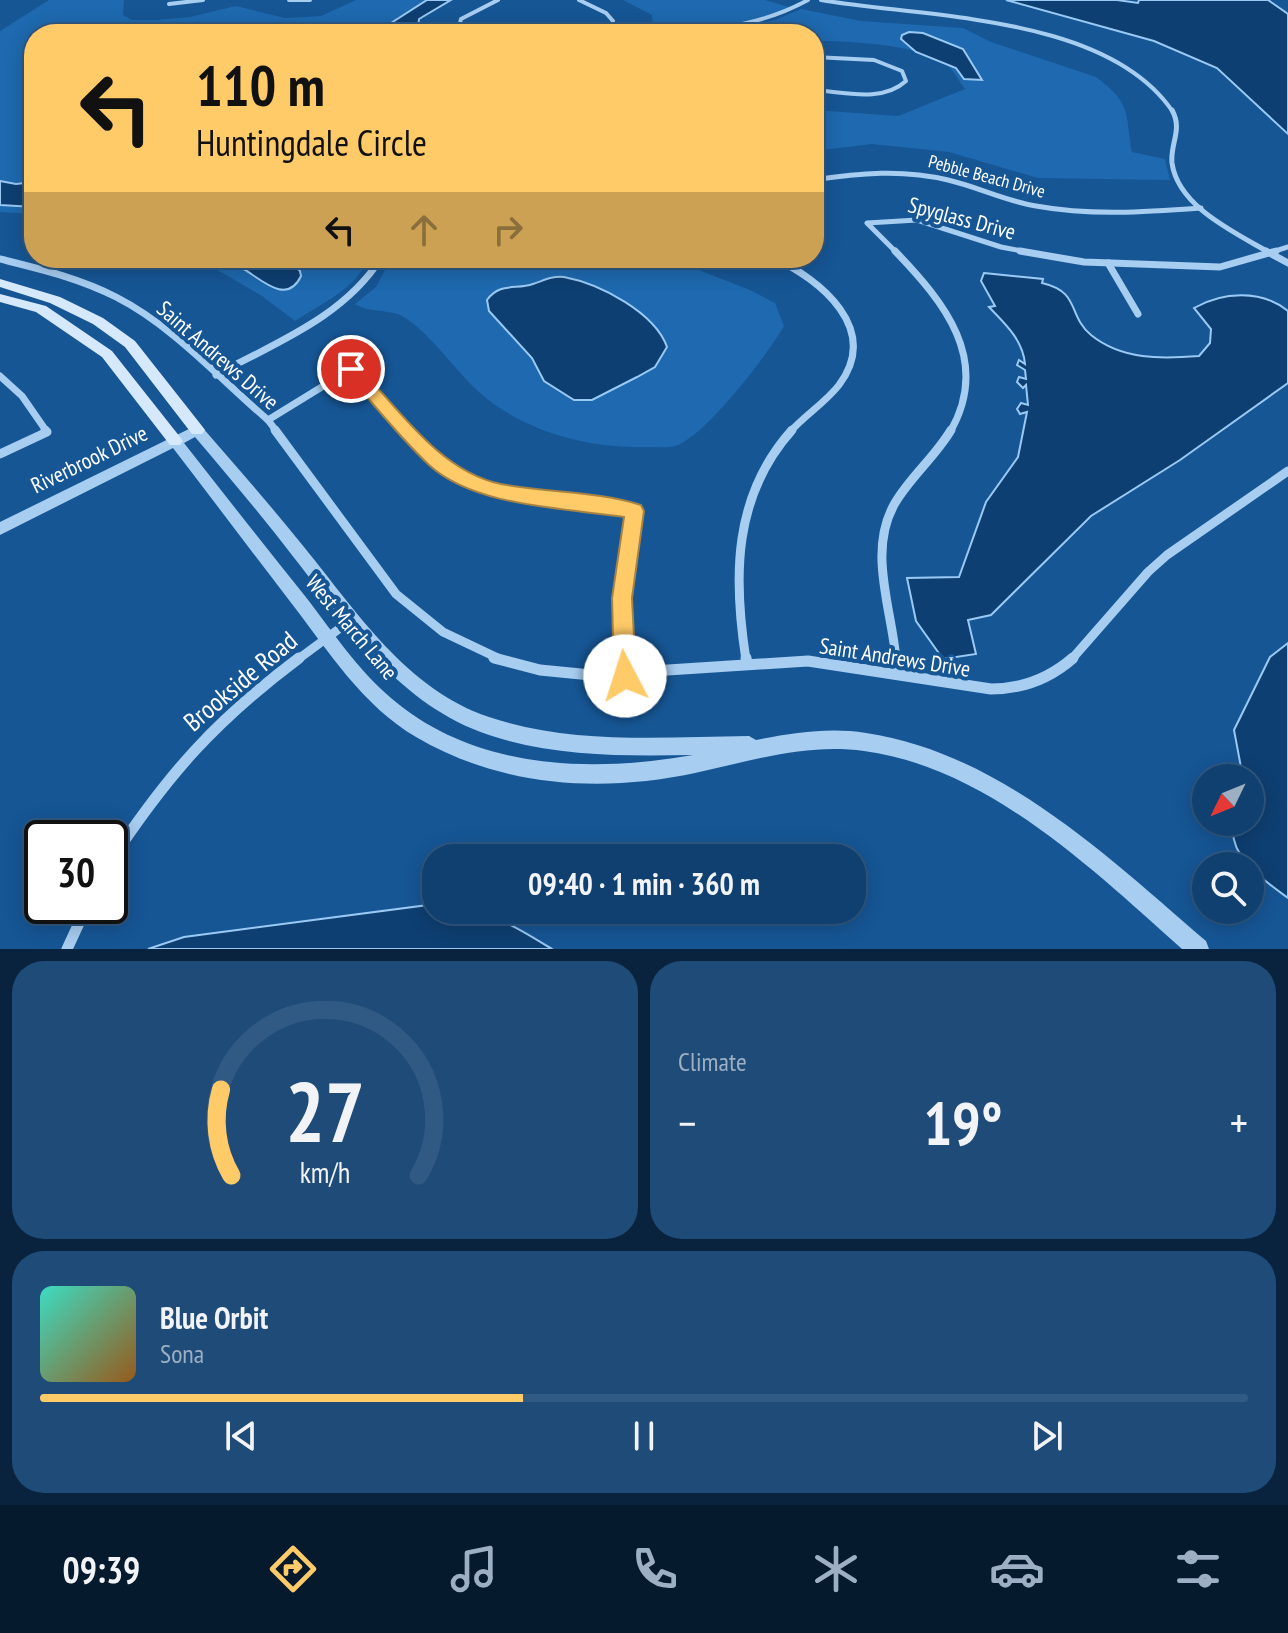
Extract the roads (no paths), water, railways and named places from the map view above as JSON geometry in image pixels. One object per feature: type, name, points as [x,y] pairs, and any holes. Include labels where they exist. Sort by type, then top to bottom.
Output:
[{"type":"main road","name":"West March Lane","points":[[0,283],[55,300],[98,321],[130,344],[197,430]]},
{"type":"main road","name":"West March Lane","points":[[0,298],[41,309],[107,354],[175,441]]},
{"type":"street","points":[[169,4],[203,0]]},
{"type":"street","points":[[289,0],[310,0]]},
{"type":"street","points":[[460,24],[459,21],[498,0]]},
{"type":"street","points":[[579,0],[609,16],[612,24]]},
{"type":"street","points":[[737,24],[771,18],[808,0]]},
{"type":"street","points":[[821,0],[990,21],[1072,45],[1121,66],[1151,86],[1171,107],[1179,131],[1173,155],[1174,171],[1182,187],[1201,208],[1288,263]]},
{"type":"street","points":[[824,58],[881,62],[898,68],[906,78],[901,87],[883,92],[824,90]]},
{"type":"street","name":"Pebble Beach Drive","points":[[824,178],[860,172],[903,172],[942,178],[1005,199],[1054,209],[1121,213],[1201,208]]},
{"type":"street","name":"Spyglass Drive","points":[[897,674],[892,623],[882,580],[883,538],[894,503],[950,433],[963,403],[966,372],[961,339],[938,296],[867,223],[889,219],[917,220],[1023,253],[1108,263],[1220,267],[1288,247]]},
{"type":"street","name":"Saint Andrews Drive","points":[[0,259],[24,265]]},
{"type":"street","points":[[1108,263],[1138,314]]},
{"type":"street","name":"Saint Andrews Drive","points":[[37,268],[118,298],[155,322],[268,420],[396,594],[432,625],[488,655],[524,667],[571,676],[625,676],[808,661],[992,689],[1023,686],[1052,676],[1079,654],[1147,573],[1168,554],[1288,471]]},
{"type":"street","points":[[216,375],[339,305],[364,283],[374,268]]},
{"type":"street","points":[[747,664],[736,586],[737,558],[746,510],[763,469],[775,450],[841,382],[853,350],[851,327],[833,296],[813,278],[794,268]]},
{"type":"street","points":[[268,420],[351,369],[437,461],[465,480],[499,491],[634,511],[622,598],[625,676]]},
{"type":"street","points":[[0,376],[22,396],[47,432],[0,454]]},
{"type":"street","name":"Riverbrook Drive","points":[[0,529],[197,430]]},
{"type":"street","name":"West March Lane","points":[[197,430],[299,552],[373,649],[408,682],[448,708],[492,727],[567,742],[773,745],[832,740],[867,742],[941,763],[1000,794],[1088,856],[1198,949]]},
{"type":"street","name":"West March Lane","points":[[175,441],[327,638],[388,707],[435,737],[476,756],[522,771],[587,776],[647,774],[773,745]]},
{"type":"street","name":"Brookside Road","points":[[128,835],[161,786],[197,745],[234,710],[351,620]]},
{"type":"street","points":[[67,949],[79,924]]}]
